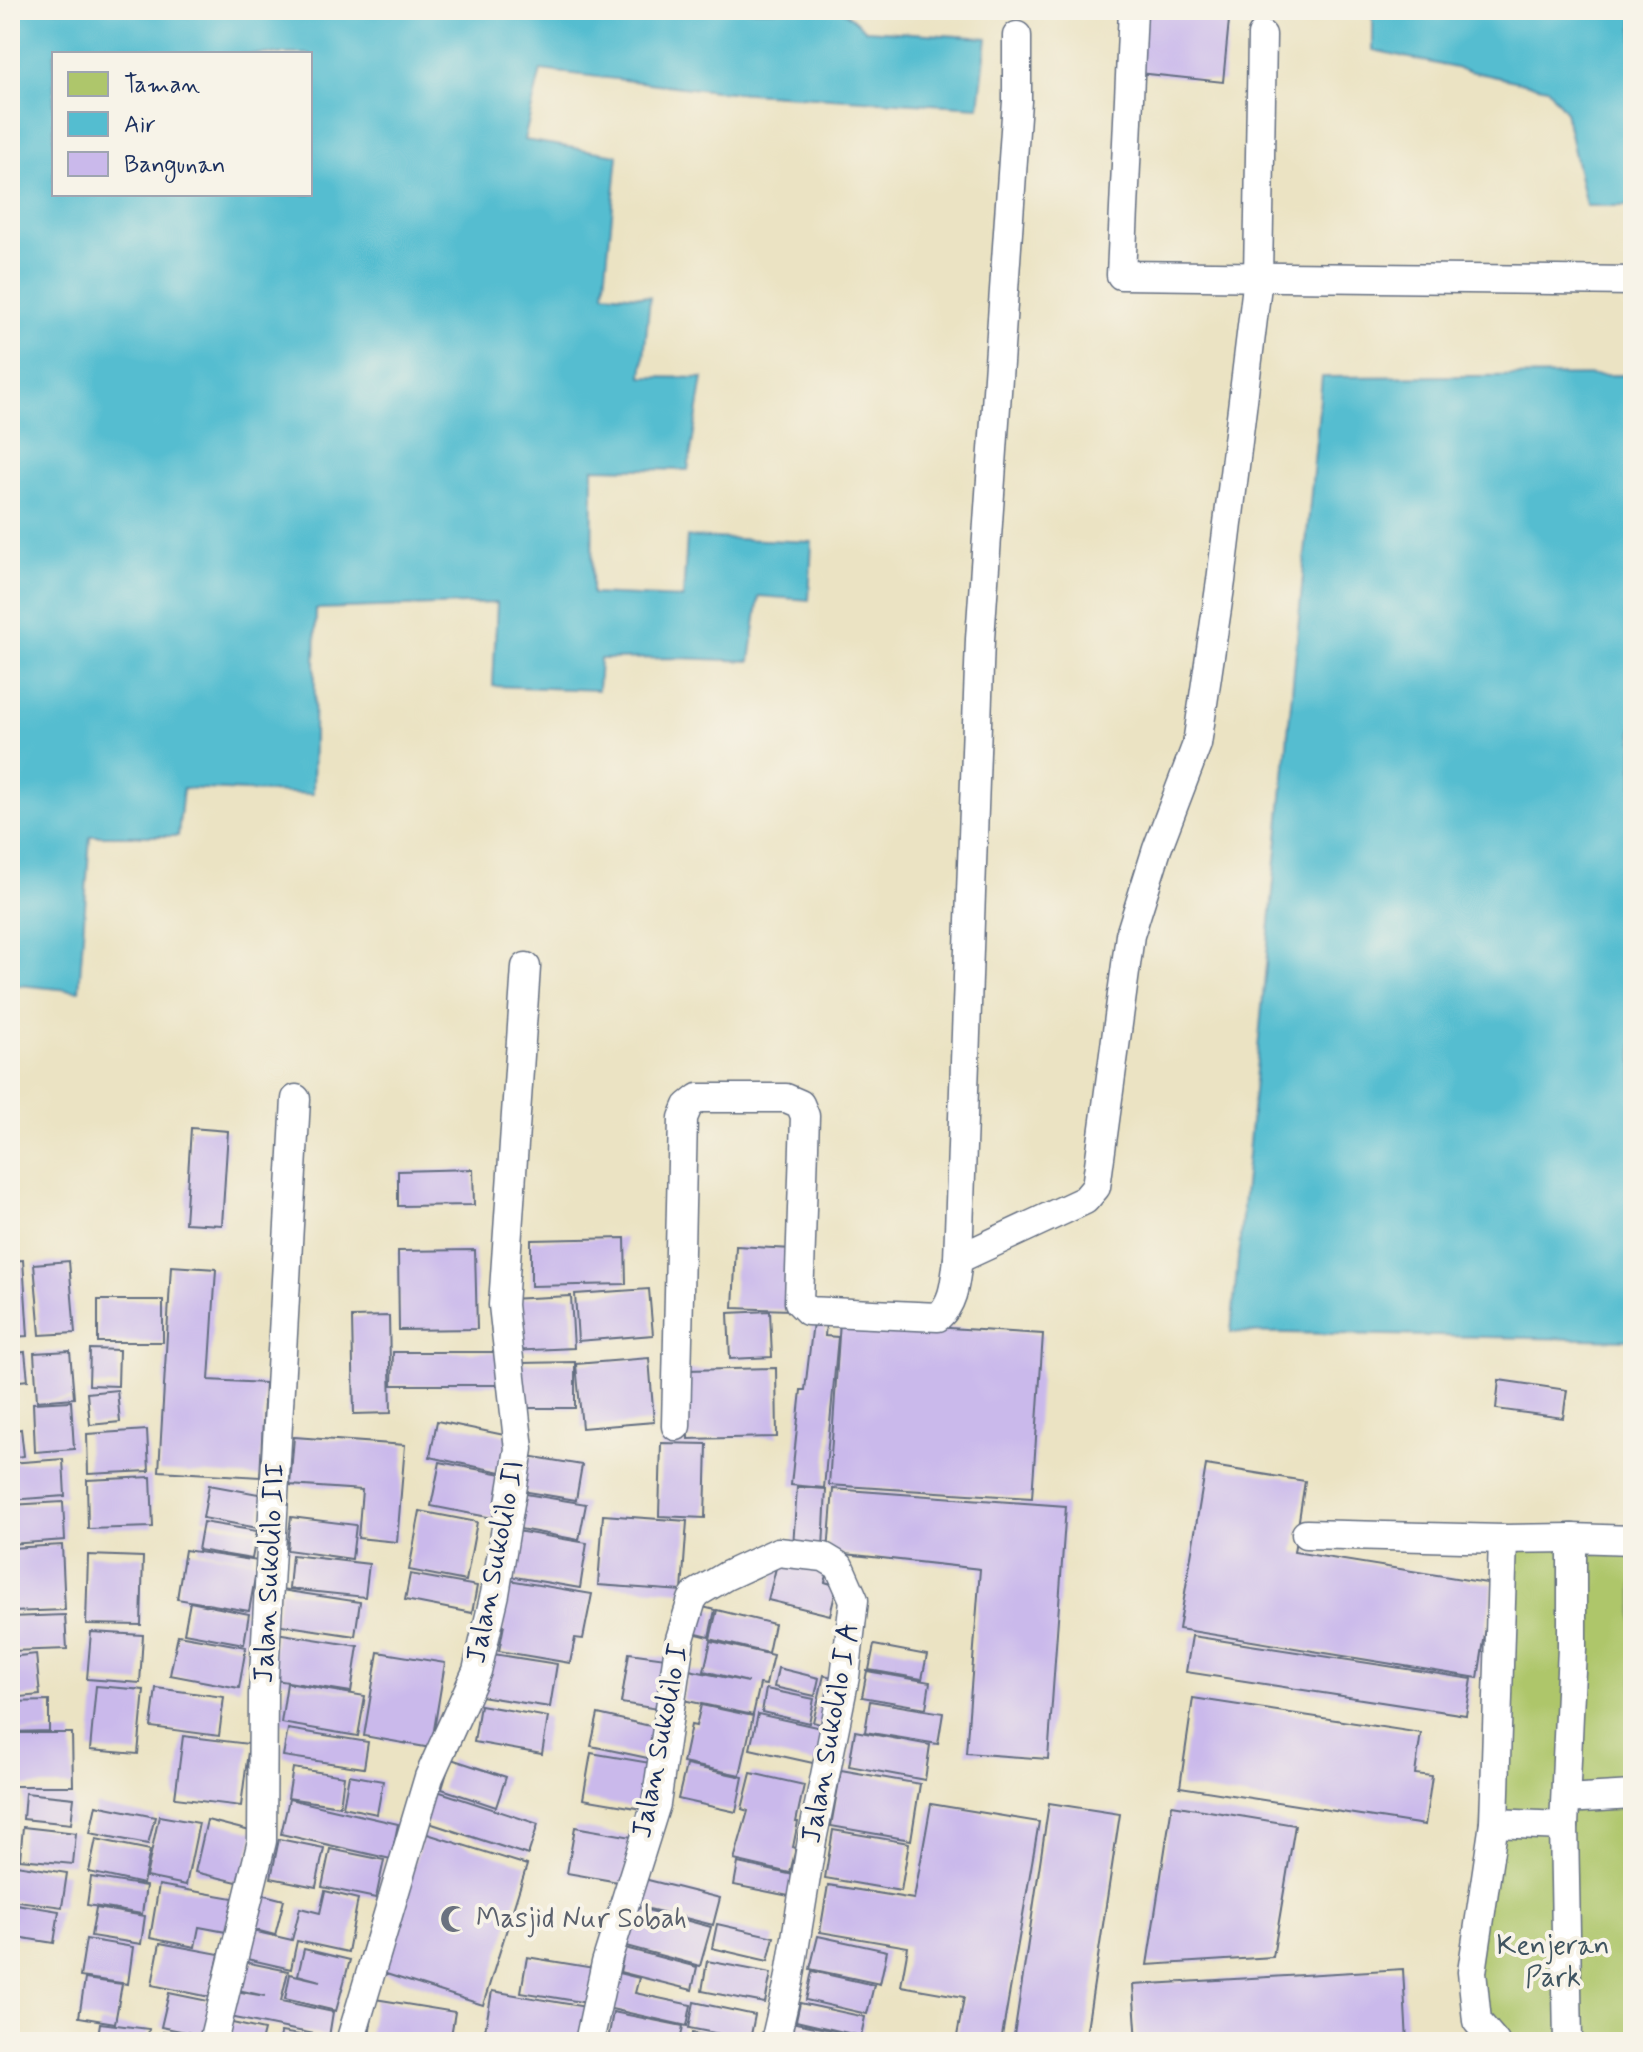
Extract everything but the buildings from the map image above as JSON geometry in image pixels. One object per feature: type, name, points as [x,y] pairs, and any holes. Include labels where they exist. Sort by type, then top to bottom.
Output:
[{"type":"lane","points":[[1133,10],[1121,275],[1633,281]]},
{"type":"lane","points":[[958,1259],[1085,1200],[1096,1187],[1130,935],[1157,849],[1197,744],[1221,581],[1258,277],[1262,35]]},
{"type":"lane","points":[[676,1426],[683,1118],[688,1106],[698,1098],[786,1098],[800,1104],[805,1116],[799,1302],[808,1311],[938,1317],[948,1308],[958,1259],[980,639],[1017,101],[1017,36]]},
{"type":"lane","name":"Jalan Sukolilo II","points":[[350,2042],[429,1777],[477,1671],[495,1594],[519,1449],[503,1305],[526,967]]},
{"type":"lane","name":"Jalan Sukolilo III","points":[[213,2042],[262,1841],[263,1694],[296,1099]]},
{"type":"lane","points":[[1306,1534],[1633,1540]]},
{"type":"lane","points":[[1568,2042],[1565,1813],[1572,1648],[1572,1538]]},
{"type":"lane","points":[[1495,2042],[1477,2021],[1472,1972],[1494,1823],[1503,1539]]},
{"type":"lane","name":"Jalan Sukolilo I A","points":[[708,1587],[778,1552],[824,1557],[839,1566],[854,1600],[845,1677],[775,2042]]},
{"type":"lane","name":"Jalan Sukolilo I","points":[[589,2042],[606,1963],[656,1804],[680,1639],[692,1600],[708,1587]]},
{"type":"lane","points":[[1494,1823],[1565,1813],[1633,1795]]},
{"type":"green space","name":"Kenjeran Park","points":[[1503,1539],[1633,1540],[1633,2042],[1495,2042],[1472,1972]]},
{"type":"water","points":[[10,10],[842,10],[866,30],[987,38],[979,107],[715,91],[541,70],[524,140],[618,155],[604,293],[650,297],[642,377],[703,378],[688,470],[593,468],[592,594],[683,598],[687,537],[812,542],[809,600],[759,596],[750,661],[600,659],[598,690],[493,686],[497,603],[316,609],[313,794],[183,788],[178,836],[90,836],[79,991],[10,984]]},
{"type":"water","points":[[1373,10],[1633,10],[1633,206],[1586,206],[1565,111],[1547,88],[1373,50]]},
{"type":"water","points":[[1633,375],[1633,1340],[1231,1332],[1322,377]]},
{"type":"place","name":"Masjid Nur Sobah","points":[[454,1919]]}]
